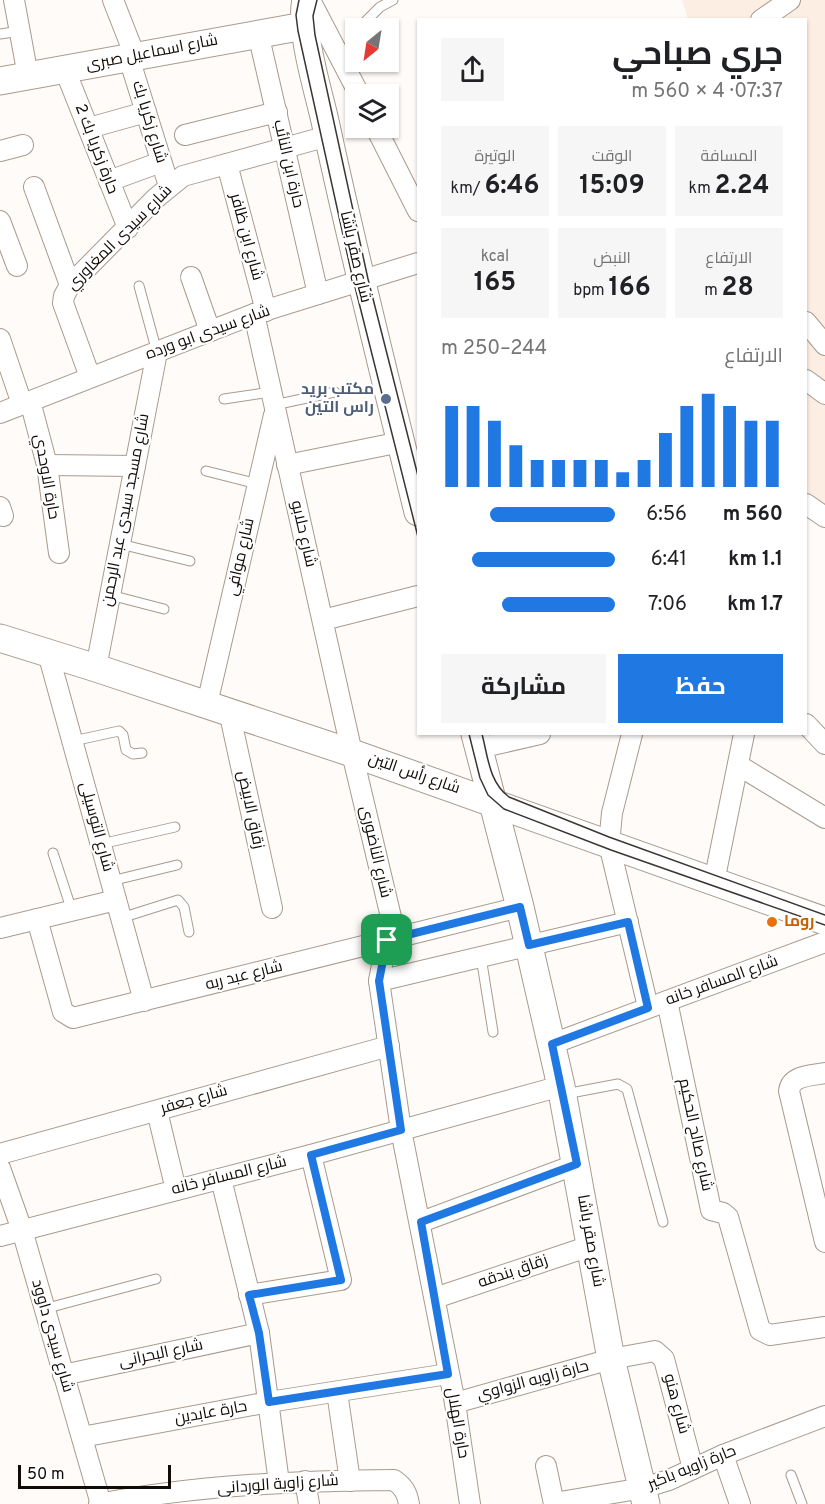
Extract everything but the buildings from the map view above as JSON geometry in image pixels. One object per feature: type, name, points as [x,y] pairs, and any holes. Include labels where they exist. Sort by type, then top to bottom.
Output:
[{"type":"main road","name":"شارع اسماعيل صبرى","points":[[0,81],[258,33],[307,9]]},
{"type":"main road","name":"شارع صقر باشا","points":[[307,9],[328,136],[360,281],[417,508]]},
{"type":"main road","name":"شارع رأس التين","points":[[0,638],[218,708],[492,801],[825,921]]},
{"type":"main road","name":"شارع صقر باشا","points":[[477,741],[520,907],[552,1044],[577,1164],[612,1359],[645,1496]]},
{"type":"street","points":[[14,0],[28,76]]},
{"type":"street","name":"شارع زكريا بك","points":[[113,0],[169,186]]},
{"type":"street","points":[[764,18],[789,0]]},
{"type":"street","points":[[307,9],[343,63],[354,84]]},
{"type":"street","name":"حارة ابن النائب","points":[[258,33],[318,294]]},
{"type":"street","name":"حارة زكريا بك 2","points":[[65,70],[128,228]]},
{"type":"street","points":[[89,128],[146,112]]},
{"type":"street","points":[[185,135],[277,112]]},
{"type":"street","name":"شارع سيدى المغاوري","points":[[90,377],[63,303],[70,285],[169,186],[183,176],[328,136]]},
{"type":"street","points":[[381,138],[417,209]]},
{"type":"street","points":[[0,151],[23,145]]},
{"type":"street","points":[[109,180],[161,162]]},
{"type":"street","name":"شارع ابن ظافر","points":[[226,164],[260,313]]},
{"type":"street","points":[[34,187],[70,285]]},
{"type":"street","points":[[0,221],[17,266]]},
{"type":"street","name":"شارع سيدى ابو ورده","points":[[0,413],[260,313],[417,263]]},
{"type":"street","points":[[191,277],[210,332]]},
{"type":"street","name":"شارع حلابو","points":[[260,313],[273,402],[352,753]]},
{"type":"street","points":[[807,323],[825,345]]},
{"type":"street","name":"حارة الاوحدي","points":[[0,339],[26,403],[47,465],[59,553]]},
{"type":"street","name":"شارع مسجد سيدى عبد الرحمن","points":[[96,668],[157,352]]},
{"type":"street","points":[[807,381],[825,394]]},
{"type":"street","name":"شارع موافي","points":[[218,708],[273,402]]},
{"type":"street","points":[[287,465],[401,441]]},
{"type":"street","points":[[47,465],[135,466]]},
{"type":"street","points":[[807,505],[825,517]]},
{"type":"street","points":[[322,620],[417,596]]},
{"type":"street","name":"شارع التوسيلى","points":[[48,653],[144,1001]]},
{"type":"street","name":"زقاق الابيض","points":[[218,708],[272,908]]},
{"type":"street","points":[[807,725],[825,744]]},
{"type":"street","points":[[477,741],[531,735]]},
{"type":"street","points":[[633,735],[612,813],[609,844],[628,922],[658,1004]]},
{"type":"street","points":[[714,882],[744,735]]},
{"type":"street","name":"شارع الناضورى","points":[[352,753],[391,918],[379,981],[401,1130]]},
{"type":"street","points":[[738,765],[825,818]]},
{"type":"street","points":[[0,928],[116,900]]},
{"type":"street","name":"شارع عبد ربه","points":[[37,919],[63,1012],[74,1018],[520,907]]},
{"type":"street","points":[[379,981],[628,922]]},
{"type":"street","name":"شارع المسافر خانه","points":[[552,1044],[825,942]]},
{"type":"street","name":"شارع صالح الحكيم","points":[[658,1004],[711,1210],[728,1217],[760,1330],[770,1335],[825,1327]]},
{"type":"street","name":"شارع جعفر","points":[[0,1154],[389,1046]]},
{"type":"street","points":[[825,1073],[796,1079],[790,1084],[789,1091],[825,1240]]},
{"type":"street","name":"شارع المسافر خانه","points":[[0,1236],[401,1130],[562,1091]]},
{"type":"street","points":[[157,1110],[176,1190]]},
{"type":"street","name":"حارة الهلال","points":[[401,1130],[455,1402],[470,1504]]},
{"type":"street","points":[[249,1295],[341,1280],[311,1155]]},
{"type":"street","points":[[421,1222],[577,1164]]},
{"type":"street","name":"شارع سيدى داوود","points":[[0,1168],[21,1230],[101,1504]]},
{"type":"street","points":[[220,1179],[259,1333],[279,1483]]},
{"type":"street","name":"زقاق بندقه","points":[[435,1298],[590,1246]]},
{"type":"street","name":"شارع البحرانى","points":[[63,1375],[259,1333]]},
{"type":"street","name":"شارع هنو","points":[[612,1359],[655,1351],[662,1355],[693,1469]]},
{"type":"street","name":"حارة زاويه الزواوي","points":[[455,1402],[612,1359]]},
{"type":"street","name":"حارة عابدين","points":[[82,1437],[269,1402],[448,1374]]},
{"type":"street","points":[[337,1392],[350,1481]]},
{"type":"street","name":"حارة زاويه باكير","points":[[554,1504],[645,1496],[669,1480],[723,1455],[825,1416]]},
{"type":"street","points":[[723,1455],[740,1504]]},
{"type":"street","points":[[546,1466],[554,1504]]},
{"type":"street","name":"شارع زاوية الوردانى","points":[[101,1504],[189,1498],[279,1483],[394,1480],[402,1485],[409,1504]]},
{"type":"street","points":[[305,1481],[309,1504]]},
{"type":"lane","points":[[369,18],[380,7],[393,0]]},
{"type":"lane","points":[[0,34],[20,31]]},
{"type":"lane","points":[[343,63],[345,59]]},
{"type":"lane","points":[[140,286],[157,352]]},
{"type":"lane","points":[[224,399],[273,402],[335,392]]},
{"type":"lane","points":[[206,471],[258,484]]},
{"type":"lane","points":[[120,544],[190,561]]},
{"type":"lane","points":[[110,595],[164,609]]},
{"type":"lane","points":[[73,741],[119,731],[123,735],[126,750],[133,754],[141,753]]},
{"type":"lane","points":[[101,844],[175,827]]},
{"type":"lane","points":[[53,853],[72,911]]},
{"type":"lane","points":[[116,900],[177,865]]},
{"type":"lane","points":[[116,900],[178,900],[184,907],[189,932]]},
{"type":"lane","points":[[481,957],[493,1032]]},
{"type":"lane","points":[[562,1091],[618,1084],[627,1089],[663,1222]]},
{"type":"lane","points":[[44,1309],[156,1279]]},
{"type":"lane","points":[[791,1475],[802,1504]]},
{"type":"shaded area","points":[[682,0],[825,0],[825,506],[807,494],[807,18],[688,18]]},
{"type":"tram line","points":[[299,0],[296,15],[298,31],[351,271],[417,533]]},
{"type":"tram line","points":[[317,0],[313,16],[315,35],[368,279],[417,472]]},
{"type":"tram line","points":[[469,735],[480,778],[488,795],[504,809],[611,850],[825,925]]},
{"type":"tram line","points":[[482,735],[493,777],[509,797],[609,837],[825,915]]},
{"type":"place","name":"مكتب بريد راس التين","points":[[386,399]]},
{"type":"place","name":"روما","points":[[772,922]]},
{"type":"route","points":[[520,907],[529,945],[628,922],[648,1008],[552,1044],[577,1164],[421,1222],[448,1374],[269,1402],[259,1333],[249,1295],[339,1282],[342,1277],[311,1155],[401,1130],[379,981],[387,940],[520,907]]}]
